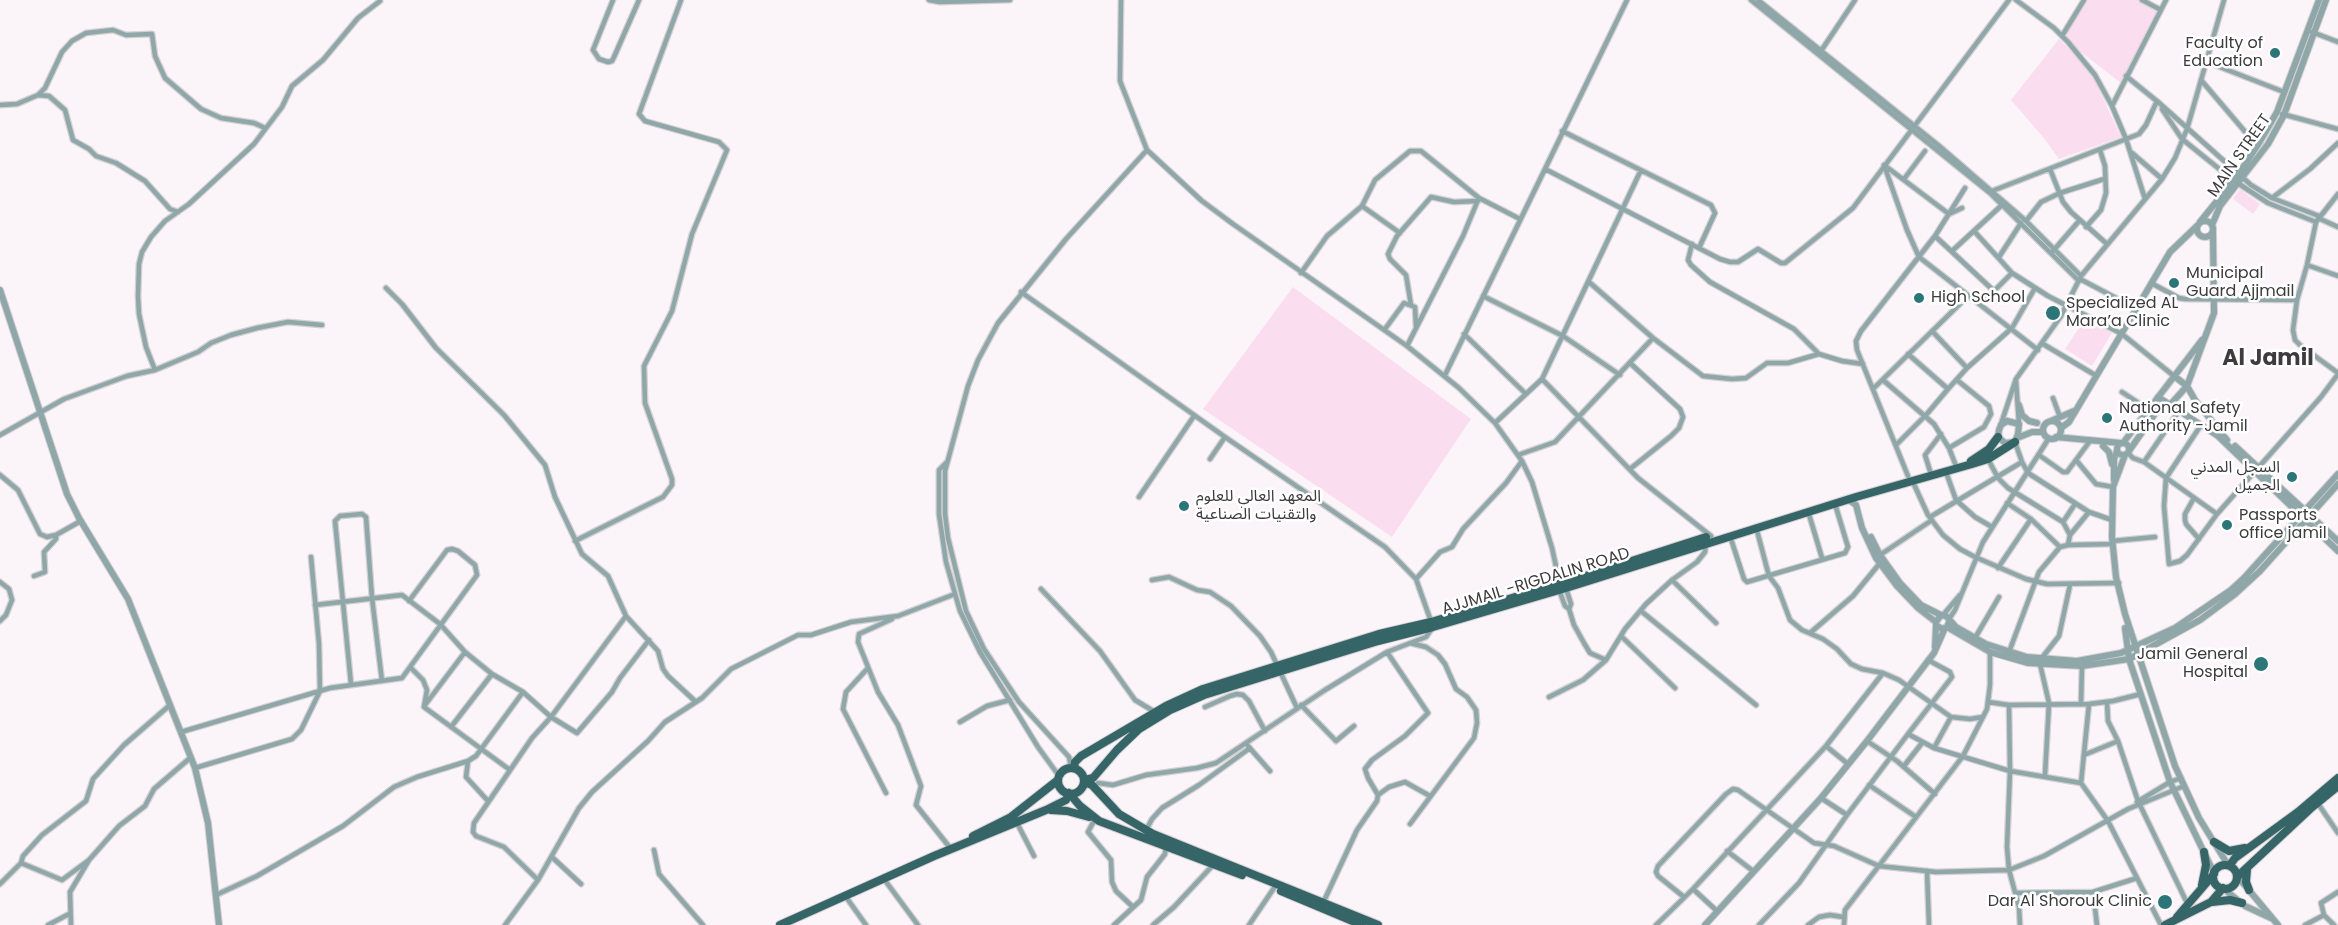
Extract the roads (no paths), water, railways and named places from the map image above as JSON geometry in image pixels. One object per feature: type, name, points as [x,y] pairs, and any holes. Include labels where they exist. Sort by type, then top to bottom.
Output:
[{"type":"main road","name":"AJJMAIL -RIGDALIN ROAD","points":[[1084,781],[1093,778],[1140,729],[1170,710],[1204,695],[1379,634],[1432,625],[1930,471],[1970,462],[1992,446],[1998,436]]},
{"type":"main road","name":"AJJMAIL -RIGDALIN ROAD","points":[[1910,478],[1946,472],[1988,459],[2016,440]]},
{"type":"main road","name":"AJJMAIL -RIGDALIN ROAD","points":[[1708,539],[1730,535],[1835,504],[1853,496]]},
{"type":"main road","name":"AJJMAIL -RIGDALIN ROAD","points":[[1073,768],[1079,757],[1155,712],[1203,689],[1278,668]]},
{"type":"main road","points":[[1103,798],[1098,783],[1105,764]]},
{"type":"main road","points":[[780,925],[949,849],[1011,817],[1059,778],[1064,770],[1073,768],[1082,772],[1084,781],[1079,791],[1069,793]]},
{"type":"main road","points":[[1059,778],[1062,790],[1069,793],[1097,820]]},
{"type":"main road","points":[[2229,865],[2338,778]]},
{"type":"main road","points":[[1084,781],[1092,785],[1119,814],[1161,842],[1274,888],[1344,921],[1362,925]]},
{"type":"main road","points":[[2165,925],[2211,902],[2223,889],[2232,887],[2250,864],[2317,802],[2338,786]]},
{"type":"main road","points":[[949,849],[1046,810],[1066,800],[1069,793]]},
{"type":"main road","points":[[1046,810],[1073,812],[1161,842],[1378,925]]},
{"type":"main road","points":[[2214,842],[2225,849],[2234,851],[2254,843]]},
{"type":"main road","points":[[2198,892],[2205,872],[2204,852]]},
{"type":"main road","points":[[2249,890],[2245,877],[2250,864]]},
{"type":"main road","points":[[2174,921],[2221,865],[2229,865],[2235,869],[2238,877]]},
{"type":"main road","points":[[2214,874],[2215,882],[2223,889]]},
{"type":"main road","points":[[2211,902],[2230,900],[2242,903]]},
{"type":"street","points":[[613,0],[593,50],[599,59],[608,62],[612,61],[639,0]]},
{"type":"street","points":[[575,541],[663,497],[672,485],[672,479],[645,403],[644,366],[672,311],[692,234],[727,150],[719,142],[645,122],[639,114],[681,0]]},
{"type":"street","points":[[929,0],[940,2],[1010,0]]},
{"type":"street","points":[[1121,0],[1120,81],[1147,150],[1202,201],[1301,273],[1385,329],[1445,375],[1495,423],[1522,461],[1537,497],[1562,586],[1565,606],[1569,609],[1574,626],[1590,653],[1606,660]]},
{"type":"street","points":[[1445,375],[1627,0]]},
{"type":"street","points":[[1751,0],[1914,128],[2023,222]]},
{"type":"street","points":[[1758,0],[1992,191],[2080,279],[2135,308]]},
{"type":"street","points":[[1821,51],[1855,0]]},
{"type":"street","points":[[1545,169],[1730,262],[1738,262],[1758,249],[1781,263],[1785,263],[1839,222],[1853,208],[2009,0]]},
{"type":"street","points":[[2016,0],[2062,36],[2095,75],[2126,139],[2145,199]]},
{"type":"street","points":[[2062,36],[2085,0]]},
{"type":"street","points":[[2142,0],[2161,10]]},
{"type":"street","points":[[2112,106],[2166,0]]},
{"type":"street","points":[[2217,514],[2144,462],[2133,458],[2128,453],[2127,445],[2122,443],[2052,438],[2043,432],[2032,432],[2005,443],[1998,436],[2016,379],[2043,344],[2067,306],[2080,279],[2162,179],[2175,158],[2187,129],[2224,0]]},
{"type":"street","name":"MAIN STREET","points":[[2095,375],[2170,252],[2199,224],[2268,144],[2281,113],[2319,0]]},
{"type":"street","name":"MAIN STREET","points":[[2212,228],[2220,206],[2259,143],[2281,113],[2284,92],[2326,0]]},
{"type":"street","points":[[155,369],[146,347],[139,314],[139,264],[142,252],[151,237],[165,221],[254,144],[282,107],[292,86],[323,60],[358,18],[380,1]]},
{"type":"street","points":[[0,105],[17,104],[38,95],[45,88],[62,52],[72,41],[86,33],[113,30],[139,36],[152,34],[155,56],[165,78],[201,109],[221,118],[254,123],[265,128]]},
{"type":"street","points":[[2310,31],[2338,42]]},
{"type":"street","points":[[2207,62],[2284,92]]},
{"type":"street","points":[[2126,76],[2157,101],[2238,179],[2272,198],[2338,227]]},
{"type":"street","points":[[2201,80],[2243,130],[2259,143]]},
{"type":"street","points":[[38,95],[49,96],[64,110],[73,140],[96,156],[116,163],[145,181],[170,208],[178,212]]},
{"type":"street","points":[[1992,191],[2139,134],[2157,101]]},
{"type":"street","points":[[2157,101],[2182,139],[2268,203],[2318,219]]},
{"type":"street","points":[[2281,113],[2338,129]]},
{"type":"street","points":[[2177,120],[2189,117]]},
{"type":"street","points":[[1562,131],[1714,208],[1715,213],[1699,248]]},
{"type":"street","points":[[2272,198],[2310,169],[2338,143]]},
{"type":"street","points":[[1073,768],[1069,757],[1019,702],[982,651],[966,611],[952,560],[945,514],[945,471],[959,412],[978,360],[998,323],[1065,239],[1147,150]]},
{"type":"street","points":[[2086,227],[2101,210],[2106,193],[2105,166],[2100,150]]},
{"type":"street","points":[[1301,273],[1327,236],[1362,206],[1376,180],[1410,151],[1421,151],[1478,199],[1520,219]]},
{"type":"street","points":[[1904,180],[1925,151]]},
{"type":"street","points":[[2130,152],[2162,179]]},
{"type":"street","points":[[1884,165],[1949,214]]},
{"type":"street","points":[[1884,165],[1919,257],[2038,350]]},
{"type":"street","points":[[2050,169],[2063,202],[2079,221],[2108,244]]},
{"type":"street","points":[[1495,423],[1542,379],[1641,170]]},
{"type":"street","points":[[1999,257],[2023,222],[2041,202],[2060,193],[2104,179]]},
{"type":"street","points":[[1965,188],[1935,236],[1861,331],[1856,341],[1863,364],[1910,478],[1931,519],[1943,535],[1960,549],[1975,557],[2036,582],[2070,585],[2117,581]]},
{"type":"street","points":[[2202,424],[2166,478],[2164,506],[2169,564],[2183,558],[2217,514],[2321,397],[2338,374],[2295,340],[2293,330],[2297,300],[2318,219],[2338,194]]},
{"type":"street","points":[[1416,329],[1414,308],[1411,304],[1411,294],[1406,285],[1404,271],[1390,259],[1388,254],[1400,233],[1431,197],[1454,202],[1478,199]]},
{"type":"street","points":[[1407,346],[1463,236],[1478,199]]},
{"type":"street","points":[[1362,206],[1400,233]]},
{"type":"street","points":[[1952,251],[2002,206]]},
{"type":"street","points":[[1949,214],[1962,208]]},
{"type":"street","points":[[2052,252],[2079,221]]},
{"type":"street","points":[[2214,256],[2197,230],[2199,224],[2206,221],[2212,228],[2214,256],[2214,313],[2187,386],[2148,409],[2116,450],[2113,468],[2112,520],[2112,542],[2129,659],[2170,782],[2214,874]]},
{"type":"street","points":[[2181,242],[2211,235],[2212,228]]},
{"type":"street","points":[[1974,231],[2012,273],[2067,306],[2122,333],[2187,386],[2224,437],[2305,515],[2338,551]]},
{"type":"street","points":[[1935,236],[1994,291]]},
{"type":"street","points":[[1692,244],[1688,260],[1710,282],[1794,329],[1819,354],[1863,364]]},
{"type":"street","points":[[2307,265],[2338,276]]},
{"type":"street","points":[[1980,303],[2012,273]]},
{"type":"street","points":[[1589,282],[1653,338],[1702,376],[1746,378],[1767,363],[1788,363],[1819,354]]},
{"type":"street","points":[[2151,283],[2179,298],[2297,300]]},
{"type":"street","points":[[386,288],[462,376],[504,415],[545,465],[555,497],[585,558],[611,580],[626,616],[658,651],[663,669],[668,676],[696,702]]},
{"type":"street","points":[[1896,445],[1967,368],[2012,328],[2035,288]]},
{"type":"street","points":[[0,290],[67,494],[128,599],[195,768],[208,822],[219,925]]},
{"type":"street","points":[[1021,292],[1194,416],[1363,530],[1392,553],[1416,579],[1432,625],[1426,637],[1387,652],[1265,731],[1199,785],[1162,808],[1146,830]]},
{"type":"street","points":[[1483,296],[1563,336],[1620,375]]},
{"type":"street","points":[[1874,388],[1968,296]]},
{"type":"street","points":[[1385,329],[1404,303],[1411,304]]},
{"type":"street","points":[[0,435],[64,399],[127,376],[155,369],[198,352],[211,343],[256,328],[288,322],[322,326]]},
{"type":"street","points":[[1932,331],[1967,368]]},
{"type":"street","points":[[2113,485],[2128,453],[2164,401],[2174,376],[2207,333]]},
{"type":"street","points":[[1464,334],[1526,394]]},
{"type":"street","points":[[1518,455],[1556,442],[1653,338]]},
{"type":"street","points":[[1853,496],[1862,528],[1880,563],[1897,586],[1942,629],[1945,621],[1955,610],[1975,557],[2007,502],[2052,438],[2069,422],[2095,375],[2043,344]]},
{"type":"street","points":[[1908,354],[1948,389]]},
{"type":"street","points":[[1630,363],[1680,409],[1683,417],[1679,428],[1671,436],[1630,469]]},
{"type":"street","points":[[1542,379],[1630,469],[1708,539],[1705,552],[1697,562],[1672,580],[1641,611],[1606,660],[1583,680],[1550,697]]},
{"type":"street","points":[[2016,379],[2019,405],[2016,440],[2022,462],[2028,473],[2089,512],[2112,520]]},
{"type":"street","points":[[1883,380],[1926,415],[1941,434],[1956,466]]},
{"type":"street","points":[[1949,448],[1984,427],[1991,414],[1989,406],[1957,380]]},
{"type":"street","points":[[2122,392],[2155,414]]},
{"type":"street","points":[[2053,398],[2060,417]]},
{"type":"street","points":[[2164,401],[2202,424],[2256,469]]},
{"type":"street","points":[[2019,405],[2022,415],[2029,421],[2037,423]]},
{"type":"street","points":[[2043,432],[2048,422],[2075,411]]},
{"type":"street","points":[[2144,462],[2179,411]]},
{"type":"street","points":[[1139,497],[1194,416]]},
{"type":"street","points":[[2001,425],[2007,421],[2019,424],[2057,422],[2071,438]]},
{"type":"street","points":[[1930,471],[1925,455],[1941,434]]},
{"type":"street","points":[[2110,442],[2127,436]]},
{"type":"street","points":[[1209,459],[1225,437]]},
{"type":"street","points":[[2092,441],[2116,450],[2120,455],[2128,453]]},
{"type":"street","points":[[2039,455],[2063,472],[2067,472],[2092,441]]},
{"type":"street","points":[[2103,446],[2109,452],[2113,468]]},
{"type":"street","points":[[1988,459],[1998,478],[2008,489],[2063,522],[2070,535]]},
{"type":"street","points":[[2076,460],[2096,484],[2113,485]]},
{"type":"street","points":[[1416,579],[1440,552],[1452,547],[1463,529],[1502,488],[1522,461]]},
{"type":"street","points":[[947,462],[939,470],[939,514],[946,562],[960,611],[1010,700],[1059,778]]},
{"type":"street","points":[[1880,555],[1956,500],[1998,478],[2022,462]]},
{"type":"street","points":[[1946,472],[1956,500],[1975,517],[1992,527]]},
{"type":"street","points":[[2305,515],[2338,474]]},
{"type":"street","points":[[0,475],[18,490],[40,534],[47,537],[56,536],[79,522],[79,518]]},
{"type":"street","points":[[1853,496],[1880,555],[1900,583],[1921,605],[1990,652],[2016,660],[2082,666],[2129,659],[2137,651],[2196,616],[2244,578],[2338,484]]},
{"type":"street","points":[[2194,498],[2185,514],[2185,520],[2199,539]]},
{"type":"street","points":[[2007,502],[2031,519],[2060,547]]},
{"type":"street","points":[[1730,535],[1744,579],[1747,582],[1769,576],[1822,558],[1845,553],[1848,550],[1835,504]]},
{"type":"street","points":[[2063,522],[2075,504]]},
{"type":"street","points":[[1808,511],[1822,558]]},
{"type":"street","points":[[2068,544],[2070,535],[2089,512]]},
{"type":"street","points":[[351,684],[335,521],[340,516],[365,515],[382,681]]},
{"type":"street","points":[[2305,515],[2338,541]]},
{"type":"street","points":[[1998,568],[2031,519]]},
{"type":"street","points":[[1756,527],[1769,576],[1779,588],[1790,620],[1837,649],[1851,664],[1862,669],[1884,673],[1951,717],[1970,719],[1983,717]]},
{"type":"street","points":[[34,576],[45,572],[44,552],[56,536]]},
{"type":"street","points":[[2008,652],[2044,565],[2060,547],[2068,544],[2155,537]]},
{"type":"street","points":[[181,732],[320,691],[351,684],[402,678],[477,575],[475,565],[458,551],[447,550],[409,601]]},
{"type":"street","points":[[195,768],[292,739],[301,730],[320,691],[319,644],[310,557]]},
{"type":"street","points":[[1810,633],[1839,610],[1880,563]]},
{"type":"street","points":[[1152,580],[1169,577],[1197,590],[1217,595],[1232,606],[1260,636],[1299,707],[1332,739],[1336,741],[1354,726]]},
{"type":"street","points":[[1672,580],[1716,623]]},
{"type":"street","points":[[2117,581],[2164,736],[2190,801],[2229,865]]},
{"type":"street","points":[[0,582],[9,589],[12,600],[6,615],[0,621]]},
{"type":"street","points":[[2044,775],[2049,703],[2040,662],[2059,636],[2070,585]]},
{"type":"street","points":[[1041,589],[1094,644],[1136,700],[1155,712]]},
{"type":"street","points":[[949,849],[916,805],[921,786],[898,725],[868,668],[857,636],[898,616],[955,594]]},
{"type":"street","points":[[315,605],[402,595],[440,624],[465,652],[492,674],[523,692],[550,717],[577,733],[612,692],[649,640]]},
{"type":"street","points":[[1975,638],[1999,597]]},
{"type":"street","points":[[1641,611],[1756,705]]},
{"type":"street","points":[[538,880],[504,847],[480,839],[473,831],[474,823],[532,738],[626,616]]},
{"type":"street","points":[[505,925],[553,858],[579,808],[592,792],[648,741],[665,722],[696,702],[731,669],[793,637],[812,635],[851,622],[898,616]]},
{"type":"street","points":[[1936,623],[1945,621],[1975,638],[2040,662],[2077,661],[2137,651]]},
{"type":"street","points":[[1705,925],[1821,798],[1867,741],[1934,653],[1945,621]]},
{"type":"street","points":[[1934,653],[1936,623]]},
{"type":"street","points":[[1621,636],[1675,688]]},
{"type":"street","points":[[1409,643],[1426,647],[1438,655],[1445,664],[1456,689],[1467,697],[1476,710],[1477,723],[1474,738],[1410,824]]},
{"type":"street","points":[[424,707],[465,652]]},
{"type":"street","points":[[1323,903],[1346,850],[1377,801],[1378,795],[1365,769],[1372,760],[1405,736],[1428,713],[1387,652]]},
{"type":"street","points":[[1844,925],[1845,908],[1964,756],[1988,702],[1990,652]]},
{"type":"street","points":[[1759,925],[1799,883],[1930,703],[1952,677],[1952,673],[1928,660]]},
{"type":"street","points":[[2081,704],[2082,666]]},
{"type":"street","points":[[410,667],[417,673],[427,690],[424,707]]},
{"type":"street","points":[[868,668],[846,692],[843,709],[886,793]]},
{"type":"street","points":[[1656,925],[1826,746],[1884,673]]},
{"type":"street","points":[[451,727],[492,674]]},
{"type":"street","points":[[216,895],[257,876],[343,826],[394,787],[417,777],[468,761],[482,749],[523,692]]},
{"type":"street","points":[[1988,702],[2009,705],[2089,704],[2141,694]]},
{"type":"street","points":[[1205,707],[1230,696],[1243,695],[1249,701],[1265,731]]},
{"type":"street","points":[[960,722],[987,706],[1010,700]]},
{"type":"street","points":[[2107,702],[2108,721],[2118,741],[2139,803],[2188,905]]},
{"type":"street","points":[[0,884],[21,863],[23,856],[42,835],[86,801],[93,779],[124,745],[147,723],[169,707],[170,703]]},
{"type":"street","points":[[2081,783],[2089,704]]},
{"type":"street","points":[[2009,705],[2010,771],[2007,847],[2009,870],[2020,925]]},
{"type":"street","points":[[424,707],[510,770]]},
{"type":"street","points":[[1934,748],[1951,717]]},
{"type":"street","points":[[1908,734],[1934,748],[2010,771],[2081,783],[2108,820],[2161,925]]},
{"type":"street","points":[[1867,741],[1904,766],[1935,794]]},
{"type":"street","points":[[2084,755],[2118,741]]},
{"type":"street","points":[[1904,766],[1922,743]]},
{"type":"street","points":[[1248,746],[1270,771]]},
{"type":"street","points":[[1098,783],[1113,785],[1146,775],[1207,766],[1248,746]]},
{"type":"street","points":[[1826,746],[1848,764]]},
{"type":"street","points":[[21,863],[62,880],[88,860],[119,826],[142,809],[154,789],[190,758]]},
{"type":"street","points":[[468,761],[466,777],[488,801]]},
{"type":"street","points":[[1684,897],[1658,876],[1656,872],[1658,866],[1732,789],[1738,790],[1768,809],[1792,829],[1814,843],[1828,844],[1879,866],[1927,871],[2009,870],[2044,856],[2139,803],[2170,782],[2181,778]]},
{"type":"street","points":[[1378,795],[1389,787],[1405,782],[1430,796]]},
{"type":"street","points":[[1869,786],[1916,817]]},
{"type":"street","points":[[2139,803],[2184,786]]},
{"type":"street","points":[[1821,798],[1847,815]]},
{"type":"street","points":[[2317,802],[2338,835]]},
{"type":"street","points":[[1097,820],[1088,832],[1111,860],[1112,882],[1116,891],[1133,907]]},
{"type":"street","points":[[1017,823],[1034,856]]},
{"type":"street","points":[[1114,925],[1141,900],[1147,877],[1165,854],[1161,842]]},
{"type":"street","points":[[654,850],[659,874],[703,925]]},
{"type":"street","points":[[1727,851],[1753,871]]},
{"type":"street","points":[[553,858],[581,884]]},
{"type":"street","points":[[71,925],[69,914],[73,885],[88,860]]},
{"type":"street","points":[[1153,925],[1174,907],[1214,864]]},
{"type":"street","points":[[1927,871],[1929,925]]},
{"type":"street","points":[[2238,877],[2278,925]]},
{"type":"street","points":[[2015,893],[2092,892],[2137,878]]},
{"type":"street","points":[[884,879],[918,925]]},
{"type":"street","points":[[1249,925],[1274,888]]},
{"type":"street","points":[[1692,889],[1717,911]]},
{"type":"street","points":[[2223,889],[2242,903],[2271,918]]},
{"type":"street","points":[[2092,892],[2097,925]]},
{"type":"street","points":[[2335,923],[2324,915],[2321,903],[2338,892]]},
{"type":"street","points":[[846,897],[866,925]]},
{"type":"street","points":[[48,925],[69,914]]},
{"type":"street","points":[[1808,925],[1819,917],[1830,915],[1843,917]]},
{"type":"street","points":[[2305,925],[2324,915]]},
{"type":"place","name":"Faculty of Education","points":[[2275,53]]},
{"type":"place","name":"Municipal Guard Ajjmail","points":[[2174,283]]},
{"type":"place","name":"High School","points":[[1919,298]]},
{"type":"place","name":"Specialized AL Mara’a Clinic","points":[[2053,313]]},
{"type":"place","name":"National Safety Authority -Jamil","points":[[2107,418]]},
{"type":"place","name":"السجل المدني الجميل","points":[[2292,477]]},
{"type":"place","name":"المعهد العالي للعلوم والتقنيات الصناعية","points":[[1184,506]]},
{"type":"place","name":"Passports office jamil","points":[[2227,525]]},
{"type":"place","name":"Jamil General Hospital","points":[[2261,664]]},
{"type":"place","name":"Dar Al Shorouk Clinic","points":[[2165,902]]},
{"type":"district","name":"Al Jamil","points":[[2268,359]]}]
